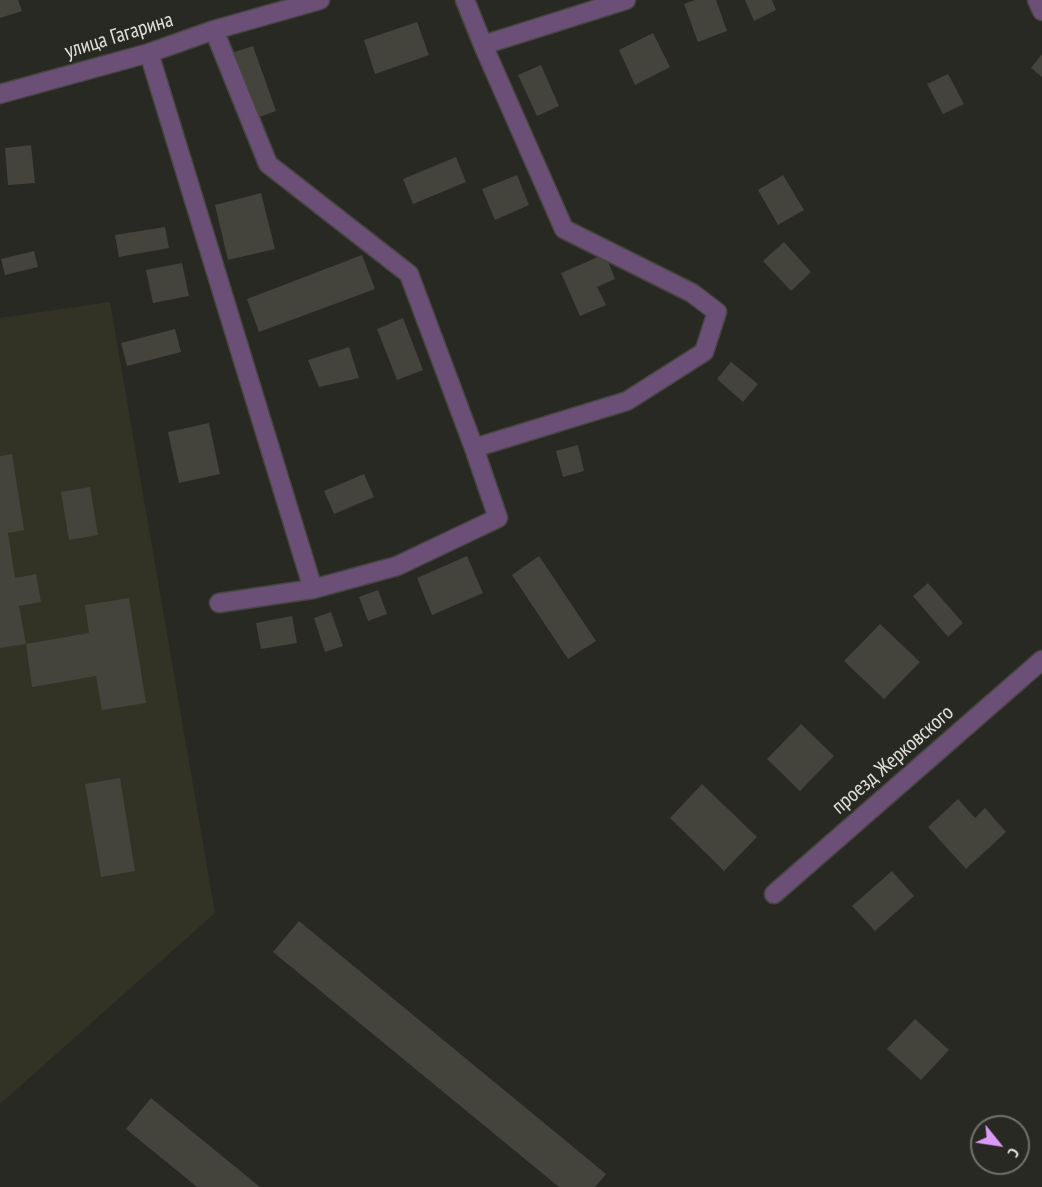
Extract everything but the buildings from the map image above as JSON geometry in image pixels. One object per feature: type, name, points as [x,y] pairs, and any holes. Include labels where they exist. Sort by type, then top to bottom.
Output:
[{"type":"street","name":"улица Гагарина","points":[[0,94],[149,53],[214,30],[320,0]]},
{"type":"street","points":[[465,0],[564,230],[692,293],[717,312],[704,352],[627,401],[474,447]]},
{"type":"street","points":[[483,45],[626,0]]},
{"type":"street","points":[[1037,0],[1042,11]]},
{"type":"street","points":[[214,30],[268,164],[409,274],[498,518],[397,566],[313,589],[219,603]]},
{"type":"street","points":[[149,53],[313,589]]},
{"type":"street","name":"проезд Жерковского","points":[[774,894],[1042,660]]},
{"type":"shaded area","points":[[110,302],[215,913],[0,1104],[0,318]]}]
